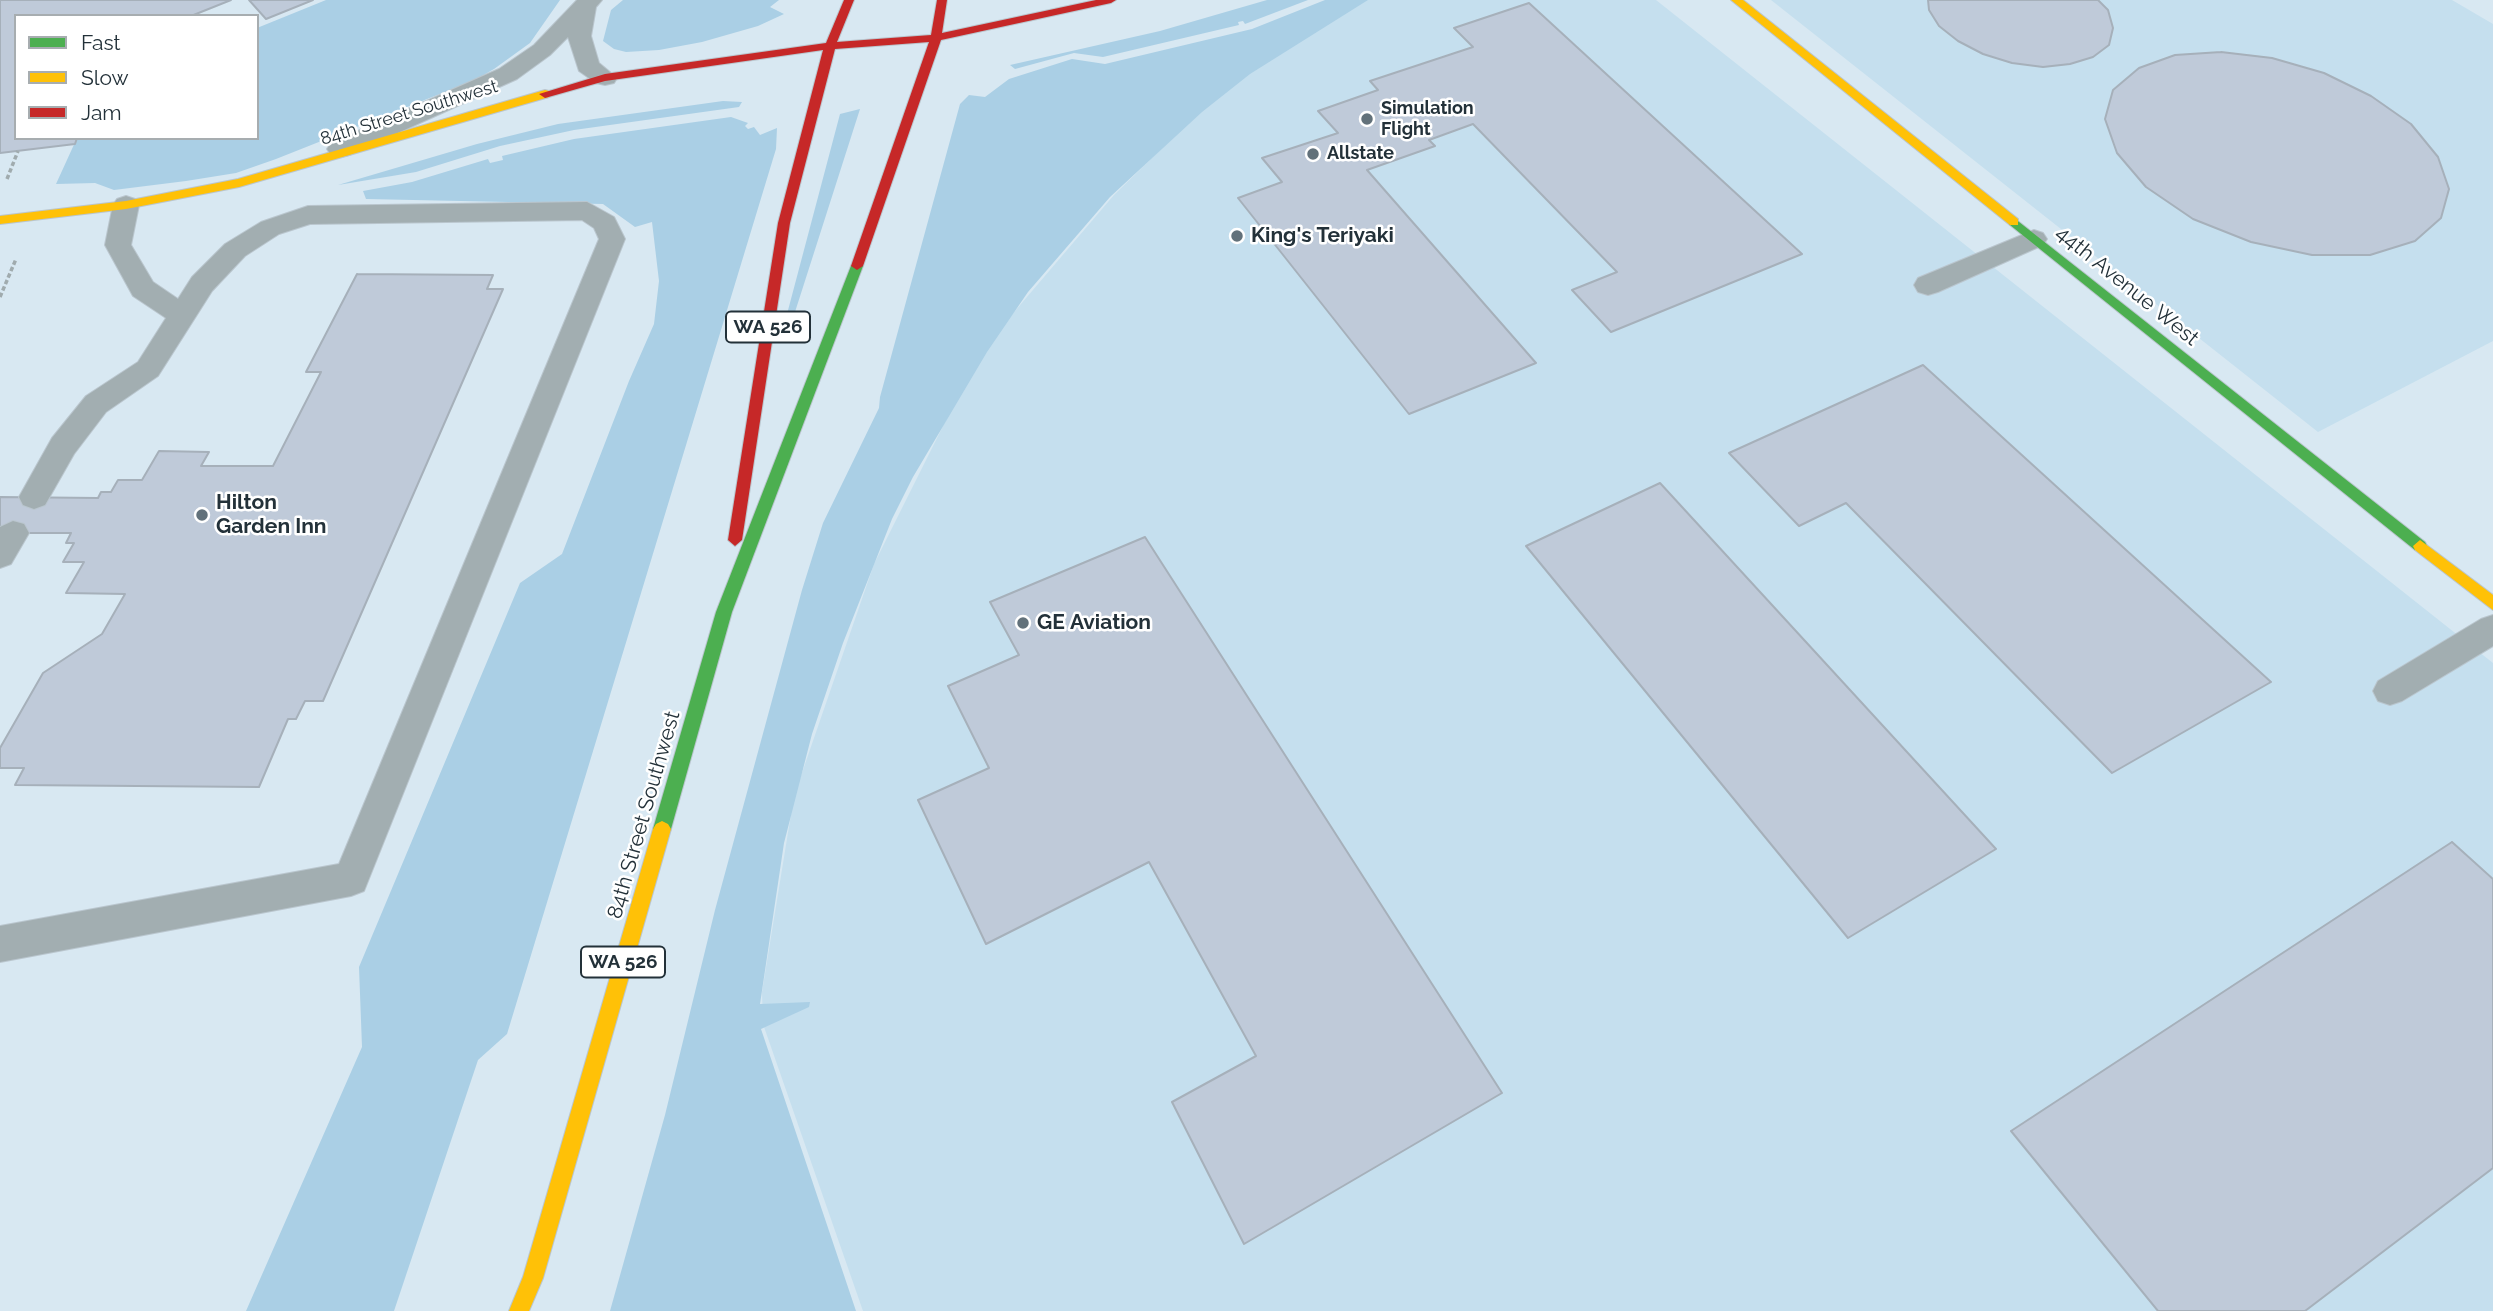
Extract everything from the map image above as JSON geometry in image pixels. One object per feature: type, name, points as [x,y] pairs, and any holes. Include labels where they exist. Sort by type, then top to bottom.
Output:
[{"type":"main road","points":[[830,46],[849,0]]},
{"type":"main road","points":[[936,38],[942,0]]},
{"type":"main road","name":"84th Street Southwest","points":[[0,220],[126,205],[239,183],[498,106],[605,78],[774,52],[936,38],[1111,0]]},
{"type":"main road","name":"44th Avenue West","points":[[1736,0],[2493,604]]},
{"type":"main road","name":"84th Street Southwest","points":[[519,1311],[533,1278],[724,612],[838,321],[936,38]]},
{"type":"main road","name":"84th Street Southwest","points":[[724,612],[784,223],[830,46]]},
{"type":"lane","points":[[588,2],[579,36],[588,66],[605,78]]},
{"type":"lane","points":[[302,166],[508,74],[542,50],[588,2]]},
{"type":"lane","points":[[126,205],[118,244],[143,289],[183,314]]},
{"type":"lane","points":[[0,944],[351,880],[612,239],[605,223],[587,211],[308,215],[270,228],[235,250],[202,284],[148,369],[96,404],[63,446],[34,497]]},
{"type":"lane","points":[[1928,285],[2034,239]]},
{"type":"lane","points":[[2390,691],[2493,629]]},
{"type":"path","points":[[5,184],[18,150]]},
{"type":"path","points":[[0,297],[19,251]]},
{"type":"shaded area","points":[[326,0],[560,0],[530,43],[475,80],[276,159],[236,173],[114,190],[95,183],[56,184],[76,140],[259,140],[259,27]]},
{"type":"shaded area","points":[[623,0],[779,0],[770,7],[784,14],[758,26],[702,42],[659,50],[626,52],[614,49],[603,41],[611,10]]},
{"type":"shaded area","points":[[1267,0],[1308,0],[1245,24],[1243,21],[1238,22],[1239,25],[1103,57],[1074,53],[1015,69],[1010,65],[1160,31]]},
{"type":"shaded area","points":[[1325,0],[1368,0],[1250,74],[1202,112],[1110,197],[1028,292],[987,352],[913,477],[892,519],[843,643],[812,734],[784,843],[760,1004],[810,1002],[809,1007],[761,1029],[856,1311],[610,1311],[665,1115],[715,910],[802,590],[823,523],[879,408],[960,104],[969,95],[985,97],[1009,79],[1072,59],[1105,64],[1252,29]]},
{"type":"shaded area","points":[[1359,0],[1656,0],[2493,663],[2493,1311],[863,1311],[763,1024],[762,992],[794,796],[874,564],[980,352],[1114,195],[1235,77]]},
{"type":"shaded area","points":[[1771,0],[2452,0],[2493,24],[2493,341],[2318,432]]},
{"type":"shaded area","points":[[723,101],[742,102],[739,107],[574,130],[500,146],[416,172],[338,185],[477,144],[558,124]]},
{"type":"shaded area","points":[[860,109],[787,337],[783,339],[782,333],[840,114]]},
{"type":"shaded area","points":[[731,117],[748,123],[745,126],[748,129],[754,127],[760,135],[777,128],[776,149],[507,1034],[478,1060],[394,1311],[246,1311],[362,1047],[359,967],[520,583],[562,554],[654,324],[659,281],[652,222],[635,227],[603,204],[366,199],[363,191],[412,182],[488,159],[490,163],[503,160],[502,156],[574,139]]},
{"type":"building","points":[[0,0],[231,0],[196,14],[14,14],[14,140],[76,140],[75,144],[0,153]]},
{"type":"building","points":[[249,0],[313,0],[266,19]]},
{"type":"building","points":[[1928,0],[2098,0],[2108,10],[2113,28],[2109,45],[2093,57],[2070,64],[2043,67],[2012,63],[1983,54],[1958,41],[1939,26],[1929,10]]},
{"type":"building","points":[[1529,3],[1802,254],[1611,332],[1572,290],[1617,272],[1473,124],[1429,140],[1435,146],[1367,170],[1536,363],[1409,414],[1238,198],[1282,182],[1262,158],[1338,133],[1318,111],[1378,90],[1370,81],[1473,47],[1454,28]]},
{"type":"building","points":[[2221,52],[2272,58],[2324,73],[2371,96],[2411,124],[2438,157],[2449,189],[2441,218],[2415,241],[2370,255],[2312,255],[2251,242],[2193,219],[2146,187],[2117,153],[2105,119],[2113,90],[2139,68],[2175,55]]},
{"type":"building","name":"Hilton Garden Inn","points":[[357,274],[493,275],[487,289],[503,289],[323,701],[305,701],[296,719],[288,719],[259,787],[15,785],[24,768],[0,768],[0,748],[43,673],[102,634],[125,594],[66,593],[84,562],[63,562],[74,543],[66,543],[71,533],[0,533],[0,497],[98,498],[101,492],[111,492],[118,480],[142,480],[159,451],[209,452],[201,466],[273,466],[321,372],[306,372]]},
{"type":"building","points":[[1923,365],[2271,682],[2112,773],[1846,503],[1799,526],[1729,453]]},
{"type":"building","points":[[1660,483],[1996,849],[1848,938],[1526,546]]},
{"type":"building","points":[[1145,537],[1502,1093],[1244,1244],[1172,1102],[1256,1056],[1149,862],[986,944],[918,800],[989,768],[948,686],[1019,655],[990,602]]},
{"type":"building","points":[[2452,842],[2493,879],[2493,1168],[2305,1311],[2158,1311],[2011,1131]]},
{"type":"traffic: fast","points":[[2014,222],[2420,546]]},
{"type":"traffic: fast","points":[[662,829],[724,612],[857,266]]},
{"type":"traffic: slow","points":[[1736,0],[2014,222]]},
{"type":"traffic: slow","points":[[0,220],[126,205],[239,183],[545,94]]},
{"type":"traffic: slow","points":[[2420,546],[2493,604]]},
{"type":"traffic: slow","points":[[519,1311],[533,1278],[662,829]]},
{"type":"traffic: jam","points":[[735,540],[784,223],[830,46],[849,0]]},
{"type":"traffic: jam","points":[[857,266],[936,38],[942,0]]},
{"type":"traffic: jam","points":[[830,46],[936,38],[1111,0]]},
{"type":"traffic: jam","points":[[545,94],[605,78],[830,46]]},
{"type":"place","name":"Simulation Flight","points":[[1367,119]]},
{"type":"place","name":"Allstate","points":[[1313,154]]},
{"type":"place","name":"King's Teriyaki","points":[[1237,236]]},
{"type":"place","name":"Hilton Garden Inn","points":[[202,515]]},
{"type":"place","name":"GE Aviation","points":[[1023,623]]}]
